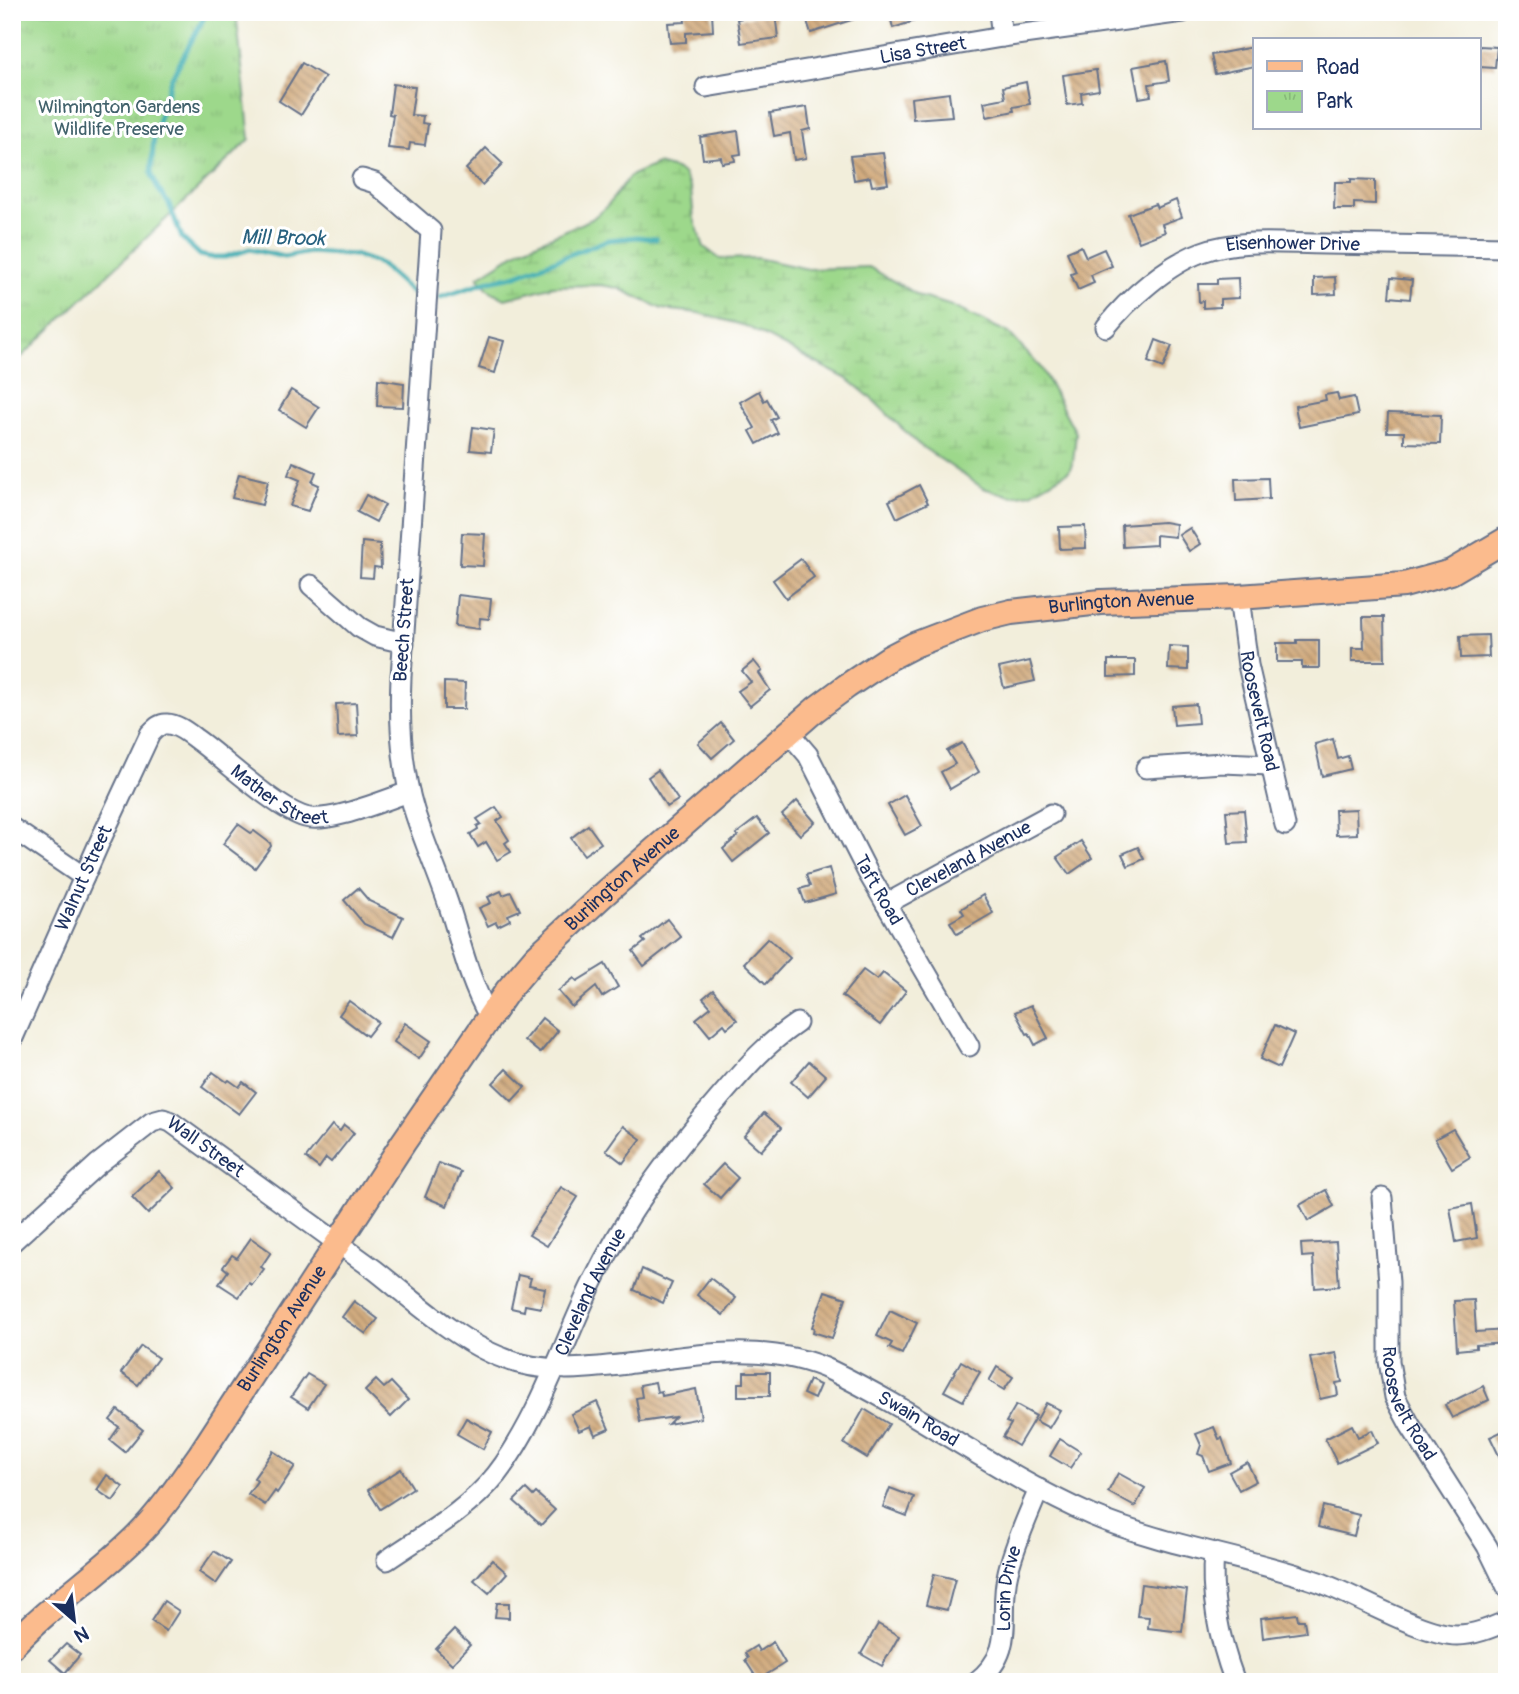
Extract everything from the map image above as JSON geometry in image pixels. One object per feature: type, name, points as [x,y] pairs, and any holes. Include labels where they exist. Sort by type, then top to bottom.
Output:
[{"type":"main road","name":"Burlington Avenue","points":[[12,1646],[137,1536],[163,1506],[200,1455],[489,1016],[536,957],[603,895],[841,691],[889,658],[948,631],[1011,612],[1047,607],[1239,597],[1418,583],[1460,568],[1507,539]]},
{"type":"street","points":[[999,12],[1002,37]]},
{"type":"street","name":"Lisa Street","points":[[706,87],[1002,37],[1183,12]]},
{"type":"street","name":"Beech Street","points":[[362,179],[377,184],[431,231],[400,725],[409,792],[472,981],[489,1016]]},
{"type":"street","name":"Eisenhower Drive","points":[[1106,327],[1125,304],[1172,268],[1192,256],[1212,249],[1267,243],[1507,247]]},
{"type":"street","points":[[311,585],[359,627],[375,636],[404,643]]},
{"type":"street","name":"Roosevelt Road","points":[[1239,597],[1246,657],[1285,825]]},
{"type":"street","name":"Mather Street","points":[[163,724],[171,724],[188,734],[281,804],[307,818],[330,817],[409,792]]},
{"type":"street","name":"Walnut Street","points":[[12,1040],[150,734],[163,724]]},
{"type":"street","name":"Taft Road","points":[[790,734],[808,755],[886,904],[969,1046]]},
{"type":"street","points":[[1146,768],[1223,763],[1270,765]]},
{"type":"street","name":"Cleveland Avenue","points":[[886,904],[1051,814]]},
{"type":"street","points":[[12,828],[84,877]]},
{"type":"street","name":"Cleveland Avenue","points":[[387,1560],[455,1514],[489,1482],[510,1453],[556,1370],[589,1290],[633,1207],[698,1123],[759,1052],[797,1023]]},
{"type":"street","name":"Wall Street","points":[[12,1242],[98,1164],[152,1122],[163,1119],[171,1122],[338,1243]]},
{"type":"street","name":"Roosevelt Road","points":[[1382,1198],[1389,1282],[1389,1361],[1395,1397],[1410,1425],[1488,1546],[1507,1587]]},
{"type":"street","name":"Swain Road","points":[[338,1243],[466,1339],[504,1359],[556,1370],[740,1352],[795,1358],[830,1370],[864,1388],[1039,1489],[1092,1515],[1127,1528],[1320,1582],[1445,1634],[1475,1633],[1507,1621]]},
{"type":"street","name":"Lorin Drive","points":[[976,1682],[990,1669],[1002,1650],[1005,1639],[1006,1581],[1014,1551],[1039,1489]]},
{"type":"street","points":[[1214,1553],[1213,1580],[1220,1627],[1235,1682]]},
{"type":"green space","name":"Wilmington Gardens Wildlife Preserve","points":[[12,12],[236,12],[250,139],[12,366]]},
{"type":"green space","points":[[657,164],[683,174],[691,190],[694,219],[704,247],[720,259],[757,258],[808,269],[869,267],[921,297],[949,305],[1009,333],[1041,368],[1076,433],[1073,462],[1069,471],[1031,493],[1011,496],[983,488],[918,444],[849,380],[746,326],[699,313],[662,309],[618,288],[600,285],[554,286],[505,299],[489,290],[478,277],[522,249],[592,219],[607,206],[630,176]]},
{"type":"building","points":[[684,12],[712,12],[713,31],[686,33],[686,42],[670,43],[668,23],[685,22]]},
{"type":"building","points":[[804,12],[867,12],[867,15],[811,33]]},
{"type":"building","points":[[889,12],[932,12],[933,15],[893,28]]},
{"type":"building","points":[[775,13],[778,38],[741,43],[737,19]]},
{"type":"building","points":[[1480,46],[1497,47],[1495,68],[1480,67]]},
{"type":"building","points":[[1253,47],[1253,66],[1215,74],[1211,55]]},
{"type":"building","points":[[1166,61],[1169,81],[1149,84],[1151,96],[1139,98],[1133,67]]},
{"type":"building","points":[[302,63],[325,77],[301,115],[279,101]]},
{"type":"building","points":[[1096,70],[1099,90],[1081,93],[1082,103],[1067,105],[1063,75]]},
{"type":"building","points":[[1026,82],[1030,104],[987,117],[984,102],[1005,98],[1003,87]]},
{"type":"building","points":[[393,84],[415,87],[411,115],[423,116],[422,123],[428,124],[425,145],[410,143],[409,150],[388,148],[393,115],[389,114]]},
{"type":"building","points":[[949,93],[952,116],[913,119],[911,98]]},
{"type":"building","points":[[807,107],[810,129],[802,131],[806,158],[794,160],[790,133],[774,136],[770,113]]},
{"type":"building","points":[[738,131],[741,154],[734,155],[735,161],[722,163],[721,157],[703,159],[700,137]]},
{"type":"building","points":[[486,148],[503,164],[482,185],[466,169]]},
{"type":"building","points":[[883,153],[888,184],[872,186],[870,177],[854,180],[850,156]]},
{"type":"building","points":[[1351,179],[1375,180],[1375,204],[1354,203],[1354,209],[1334,209],[1335,182],[1351,182]]},
{"type":"building","points":[[1176,200],[1182,217],[1162,224],[1165,232],[1139,242],[1128,214],[1155,204],[1157,208]]},
{"type":"building","points":[[1081,246],[1086,257],[1104,249],[1112,266],[1091,275],[1094,283],[1078,290],[1071,274],[1076,272],[1067,252]]},
{"type":"building","points":[[1335,277],[1336,294],[1314,295],[1314,278]]},
{"type":"building","points":[[1238,278],[1239,298],[1220,299],[1220,307],[1203,308],[1203,301],[1199,302],[1198,284],[1217,284],[1217,279]]},
{"type":"building","points":[[1391,278],[1412,280],[1410,299],[1389,297]]},
{"type":"building","points":[[489,337],[504,341],[495,373],[479,368]]},
{"type":"building","points":[[1156,340],[1172,346],[1163,368],[1148,362]]},
{"type":"building","points":[[378,379],[404,383],[403,407],[377,406]]},
{"type":"building","points":[[291,390],[319,407],[306,427],[279,410]]},
{"type":"building","points":[[759,391],[777,417],[771,420],[778,433],[757,444],[750,431],[755,428],[740,402]]},
{"type":"building","points":[[1337,393],[1339,400],[1354,397],[1358,415],[1299,427],[1295,406],[1326,400],[1325,395]]},
{"type":"building","points":[[1388,413],[1441,415],[1440,444],[1404,443],[1404,432],[1387,432]]},
{"type":"building","points":[[473,427],[494,430],[491,452],[470,450]]},
{"type":"building","points":[[293,462],[316,472],[312,482],[319,485],[308,511],[290,506],[300,480],[288,475]]},
{"type":"building","points":[[239,474],[268,481],[262,505],[232,498]]},
{"type":"building","points":[[1268,478],[1269,499],[1236,501],[1235,479]]},
{"type":"building","points":[[919,485],[928,503],[897,518],[889,501]]},
{"type":"building","points":[[366,495],[385,505],[376,522],[357,512]]},
{"type":"building","points":[[1164,522],[1176,524],[1175,537],[1156,535],[1156,545],[1123,547],[1122,525]]},
{"type":"building","points":[[1085,526],[1086,548],[1060,549],[1059,527]]},
{"type":"building","points":[[1190,528],[1200,544],[1189,551],[1179,535]]},
{"type":"building","points":[[462,533],[485,534],[483,566],[460,565]]},
{"type":"building","points":[[362,542],[380,544],[381,568],[374,567],[373,578],[360,577]]},
{"type":"building","points":[[801,559],[814,577],[786,598],[773,580]]},
{"type":"building","points":[[458,595],[491,599],[489,619],[480,618],[479,629],[455,626]]},
{"type":"building","points":[[1363,617],[1384,617],[1385,661],[1352,661],[1352,648],[1364,648]]},
{"type":"building","points":[[1488,635],[1489,657],[1461,658],[1460,636]]},
{"type":"building","points":[[1297,640],[1319,640],[1319,668],[1302,668],[1302,662],[1277,662],[1277,643],[1297,643]]},
{"type":"building","points":[[1169,646],[1188,647],[1188,670],[1168,669]]},
{"type":"building","points":[[1108,660],[1135,660],[1135,676],[1108,677]]},
{"type":"building","points":[[754,661],[762,671],[759,673],[770,690],[750,706],[738,691],[751,682],[742,671]]},
{"type":"building","points":[[1030,661],[1035,681],[1004,688],[999,668]]},
{"type":"building","points":[[444,682],[465,683],[464,709],[444,709]]},
{"type":"building","points":[[356,703],[358,736],[338,737],[336,704]]},
{"type":"building","points":[[1196,704],[1198,723],[1174,725],[1172,706]]},
{"type":"building","points":[[721,723],[734,739],[712,758],[698,743]]},
{"type":"building","points":[[1333,739],[1338,759],[1348,756],[1351,769],[1322,776],[1315,744]]},
{"type":"building","points":[[962,743],[979,772],[950,789],[941,772],[955,764],[947,751]]},
{"type":"building","points":[[658,770],[678,800],[667,807],[648,777]]},
{"type":"building","points":[[905,795],[922,826],[905,835],[888,805]]},
{"type":"building","points":[[797,801],[815,822],[800,835],[782,815]]},
{"type":"building","points":[[496,807],[503,817],[497,821],[509,840],[505,843],[511,852],[497,860],[486,842],[478,847],[470,834],[481,824],[477,819]]},
{"type":"building","points":[[1356,809],[1357,834],[1336,835],[1335,810]]},
{"type":"building","points":[[1244,810],[1247,842],[1229,843],[1226,811]]},
{"type":"building","points":[[757,818],[769,833],[733,862],[723,849],[738,836],[736,834]]},
{"type":"building","points":[[238,824],[251,833],[254,831],[270,843],[271,846],[255,868],[223,844]]},
{"type":"building","points":[[588,825],[601,843],[584,855],[571,838]]},
{"type":"building","points":[[1081,841],[1092,858],[1069,874],[1057,857]]},
{"type":"building","points":[[1138,847],[1144,859],[1128,866],[1122,854]]},
{"type":"building","points":[[829,868],[836,894],[805,903],[800,889],[810,886],[806,875]]},
{"type":"building","points":[[358,888],[369,901],[403,917],[393,937],[364,924],[344,900]]},
{"type":"building","points":[[501,891],[503,895],[511,892],[520,910],[508,915],[510,920],[498,926],[496,922],[488,926],[479,908],[491,903],[488,897]]},
{"type":"building","points":[[983,895],[993,913],[957,934],[950,922],[964,914],[961,909]]},
{"type":"building","points":[[667,919],[681,937],[644,966],[633,951],[645,942],[642,939]]},
{"type":"building","points":[[768,938],[790,958],[766,984],[744,963]]},
{"type":"building","points":[[605,964],[618,987],[602,997],[596,987],[572,1007],[558,991],[574,978],[577,981]]},
{"type":"building","points":[[863,970],[877,980],[883,973],[906,991],[880,1025],[842,996]]},
{"type":"building","points":[[713,990],[737,1020],[727,1028],[724,1024],[710,1036],[696,1019],[711,1007],[703,998]]},
{"type":"building","points":[[349,1001],[378,1022],[367,1036],[339,1015]]},
{"type":"building","points":[[1031,1005],[1048,1038],[1035,1045],[1015,1012]]},
{"type":"building","points":[[542,1018],[558,1031],[540,1053],[524,1040]]},
{"type":"building","points":[[405,1023],[431,1041],[419,1059],[394,1042]]},
{"type":"building","points":[[1275,1025],[1294,1034],[1279,1068],[1260,1059]]},
{"type":"building","points":[[809,1061],[826,1076],[808,1097],[791,1082]]},
{"type":"building","points":[[506,1069],[525,1087],[512,1101],[493,1083]]},
{"type":"building","points":[[213,1072],[239,1087],[243,1082],[256,1092],[239,1114],[202,1087]]},
{"type":"building","points":[[764,1113],[781,1128],[761,1151],[744,1136]]},
{"type":"building","points":[[332,1125],[340,1131],[344,1125],[354,1133],[331,1162],[326,1158],[319,1168],[306,1158]]},
{"type":"building","points":[[623,1126],[641,1139],[623,1163],[606,1150]]},
{"type":"building","points":[[1453,1129],[1470,1157],[1452,1168],[1435,1139]]},
{"type":"building","points":[[439,1163],[461,1172],[447,1206],[425,1197]]},
{"type":"building","points":[[723,1164],[738,1178],[720,1198],[704,1184]]},
{"type":"building","points":[[159,1171],[175,1188],[148,1214],[132,1197]]},
{"type":"building","points":[[561,1187],[578,1197],[547,1246],[529,1235]]},
{"type":"building","points":[[1326,1190],[1334,1206],[1308,1221],[1300,1205]]},
{"type":"building","points":[[1472,1204],[1477,1238],[1456,1242],[1450,1208]]},
{"type":"building","points":[[251,1238],[271,1252],[261,1267],[264,1269],[239,1297],[219,1284],[228,1271],[223,1267],[232,1255],[237,1258]]},
{"type":"building","points":[[1336,1242],[1339,1286],[1315,1288],[1313,1256],[1302,1257],[1301,1244]]},
{"type":"building","points":[[642,1269],[672,1283],[663,1303],[634,1290]]},
{"type":"building","points":[[518,1275],[531,1278],[529,1285],[545,1288],[541,1308],[525,1305],[524,1311],[511,1308]]},
{"type":"building","points":[[710,1278],[736,1298],[723,1315],[697,1295]]},
{"type":"building","points":[[825,1291],[846,1298],[832,1338],[813,1332],[812,1327]]},
{"type":"building","points":[[1474,1300],[1476,1332],[1507,1330],[1507,1343],[1476,1345],[1476,1348],[1457,1350],[1454,1301]]},
{"type":"building","points":[[354,1301],[378,1319],[366,1334],[342,1317]]},
{"type":"building","points":[[890,1310],[917,1323],[902,1354],[889,1348],[892,1343],[877,1336]]},
{"type":"building","points":[[141,1346],[158,1358],[138,1385],[121,1373]]},
{"type":"building","points":[[1336,1353],[1342,1382],[1336,1383],[1338,1395],[1320,1399],[1310,1358]]},
{"type":"building","points":[[961,1361],[980,1372],[963,1401],[944,1391]]},
{"type":"building","points":[[997,1367],[1013,1377],[1004,1390],[989,1381]]},
{"type":"building","points":[[744,1372],[770,1372],[770,1396],[738,1396],[738,1383],[744,1383]]},
{"type":"building","points":[[307,1374],[324,1384],[308,1408],[291,1397]]},
{"type":"building","points":[[376,1380],[384,1388],[391,1382],[408,1400],[391,1417],[365,1391]]},
{"type":"building","points":[[809,1380],[820,1385],[814,1399],[803,1394]]},
{"type":"building","points":[[655,1382],[657,1392],[661,1391],[662,1396],[696,1389],[701,1418],[668,1424],[675,1417],[640,1422],[636,1398],[642,1397],[640,1385]]},
{"type":"building","points":[[1483,1386],[1489,1400],[1452,1418],[1445,1405]]},
{"type":"building","points":[[597,1402],[609,1429],[595,1435],[591,1426],[579,1431],[571,1414]]},
{"type":"building","points":[[1046,1403],[1060,1410],[1049,1428],[1036,1421]]},
{"type":"building","points":[[1016,1405],[1036,1416],[1018,1446],[1003,1437],[1011,1424],[1006,1422]]},
{"type":"building","points":[[864,1409],[889,1424],[867,1458],[844,1444]]},
{"type":"building","points":[[118,1410],[143,1430],[125,1452],[110,1440],[119,1427],[110,1420]]},
{"type":"building","points":[[466,1418],[492,1432],[483,1449],[457,1434]]},
{"type":"building","points":[[1352,1425],[1358,1437],[1372,1430],[1378,1443],[1337,1463],[1325,1439]]},
{"type":"building","points":[[1214,1427],[1219,1439],[1222,1438],[1231,1463],[1209,1471],[1203,1456],[1198,1454],[1201,1445],[1196,1434]]},
{"type":"building","points":[[1507,1429],[1507,1472],[1490,1437]]},
{"type":"building","points":[[1060,1439],[1081,1452],[1070,1468],[1050,1456]]},
{"type":"building","points":[[273,1451],[295,1466],[277,1493],[275,1491],[265,1505],[248,1494],[257,1481],[254,1478]]},
{"type":"building","points":[[1247,1462],[1256,1481],[1239,1490],[1229,1472]]},
{"type":"building","points":[[401,1469],[413,1488],[380,1509],[368,1490]]},
{"type":"building","points":[[1118,1473],[1145,1488],[1135,1507],[1108,1492]]},
{"type":"building","points":[[107,1475],[123,1487],[113,1501],[97,1490]]},
{"type":"building","points":[[890,1488],[914,1497],[907,1516],[883,1507]]},
{"type":"building","points":[[526,1489],[533,1496],[536,1493],[555,1510],[541,1525],[514,1501]]},
{"type":"building","points":[[1323,1506],[1359,1515],[1354,1536],[1318,1527]]},
{"type":"building","points":[[214,1551],[231,1562],[216,1584],[199,1572]]},
{"type":"building","points":[[492,1560],[507,1573],[489,1593],[474,1580]]},
{"type":"building","points":[[934,1574],[955,1579],[947,1610],[926,1605]]},
{"type":"building","points":[[1141,1584],[1187,1590],[1182,1632],[1148,1628],[1149,1617],[1137,1616]]},
{"type":"building","points":[[164,1601],[179,1611],[166,1631],[151,1621]]},
{"type":"building","points":[[497,1603],[509,1603],[509,1618],[495,1617]]},
{"type":"building","points":[[1297,1614],[1298,1620],[1304,1620],[1306,1632],[1263,1638],[1261,1618]]},
{"type":"building","points":[[878,1624],[899,1636],[882,1666],[861,1654]]},
{"type":"building","points":[[454,1630],[470,1645],[452,1664],[436,1649]]},
{"type":"building","points":[[773,1642],[785,1663],[758,1680],[745,1660],[748,1658],[745,1653],[756,1646],[759,1651]]},
{"type":"building","points":[[66,1644],[80,1655],[65,1673],[50,1660]]},
{"type":"waterway","name":"Mill Brook","points":[[207,12],[171,79],[154,136],[151,173],[169,204],[182,238],[200,255],[208,257],[225,257],[250,249],[284,257],[310,252],[354,255],[380,264],[412,293]]},
{"type":"waterway","name":"Mill Brook","points":[[440,297],[514,276],[608,240],[637,237],[656,239]]}]
